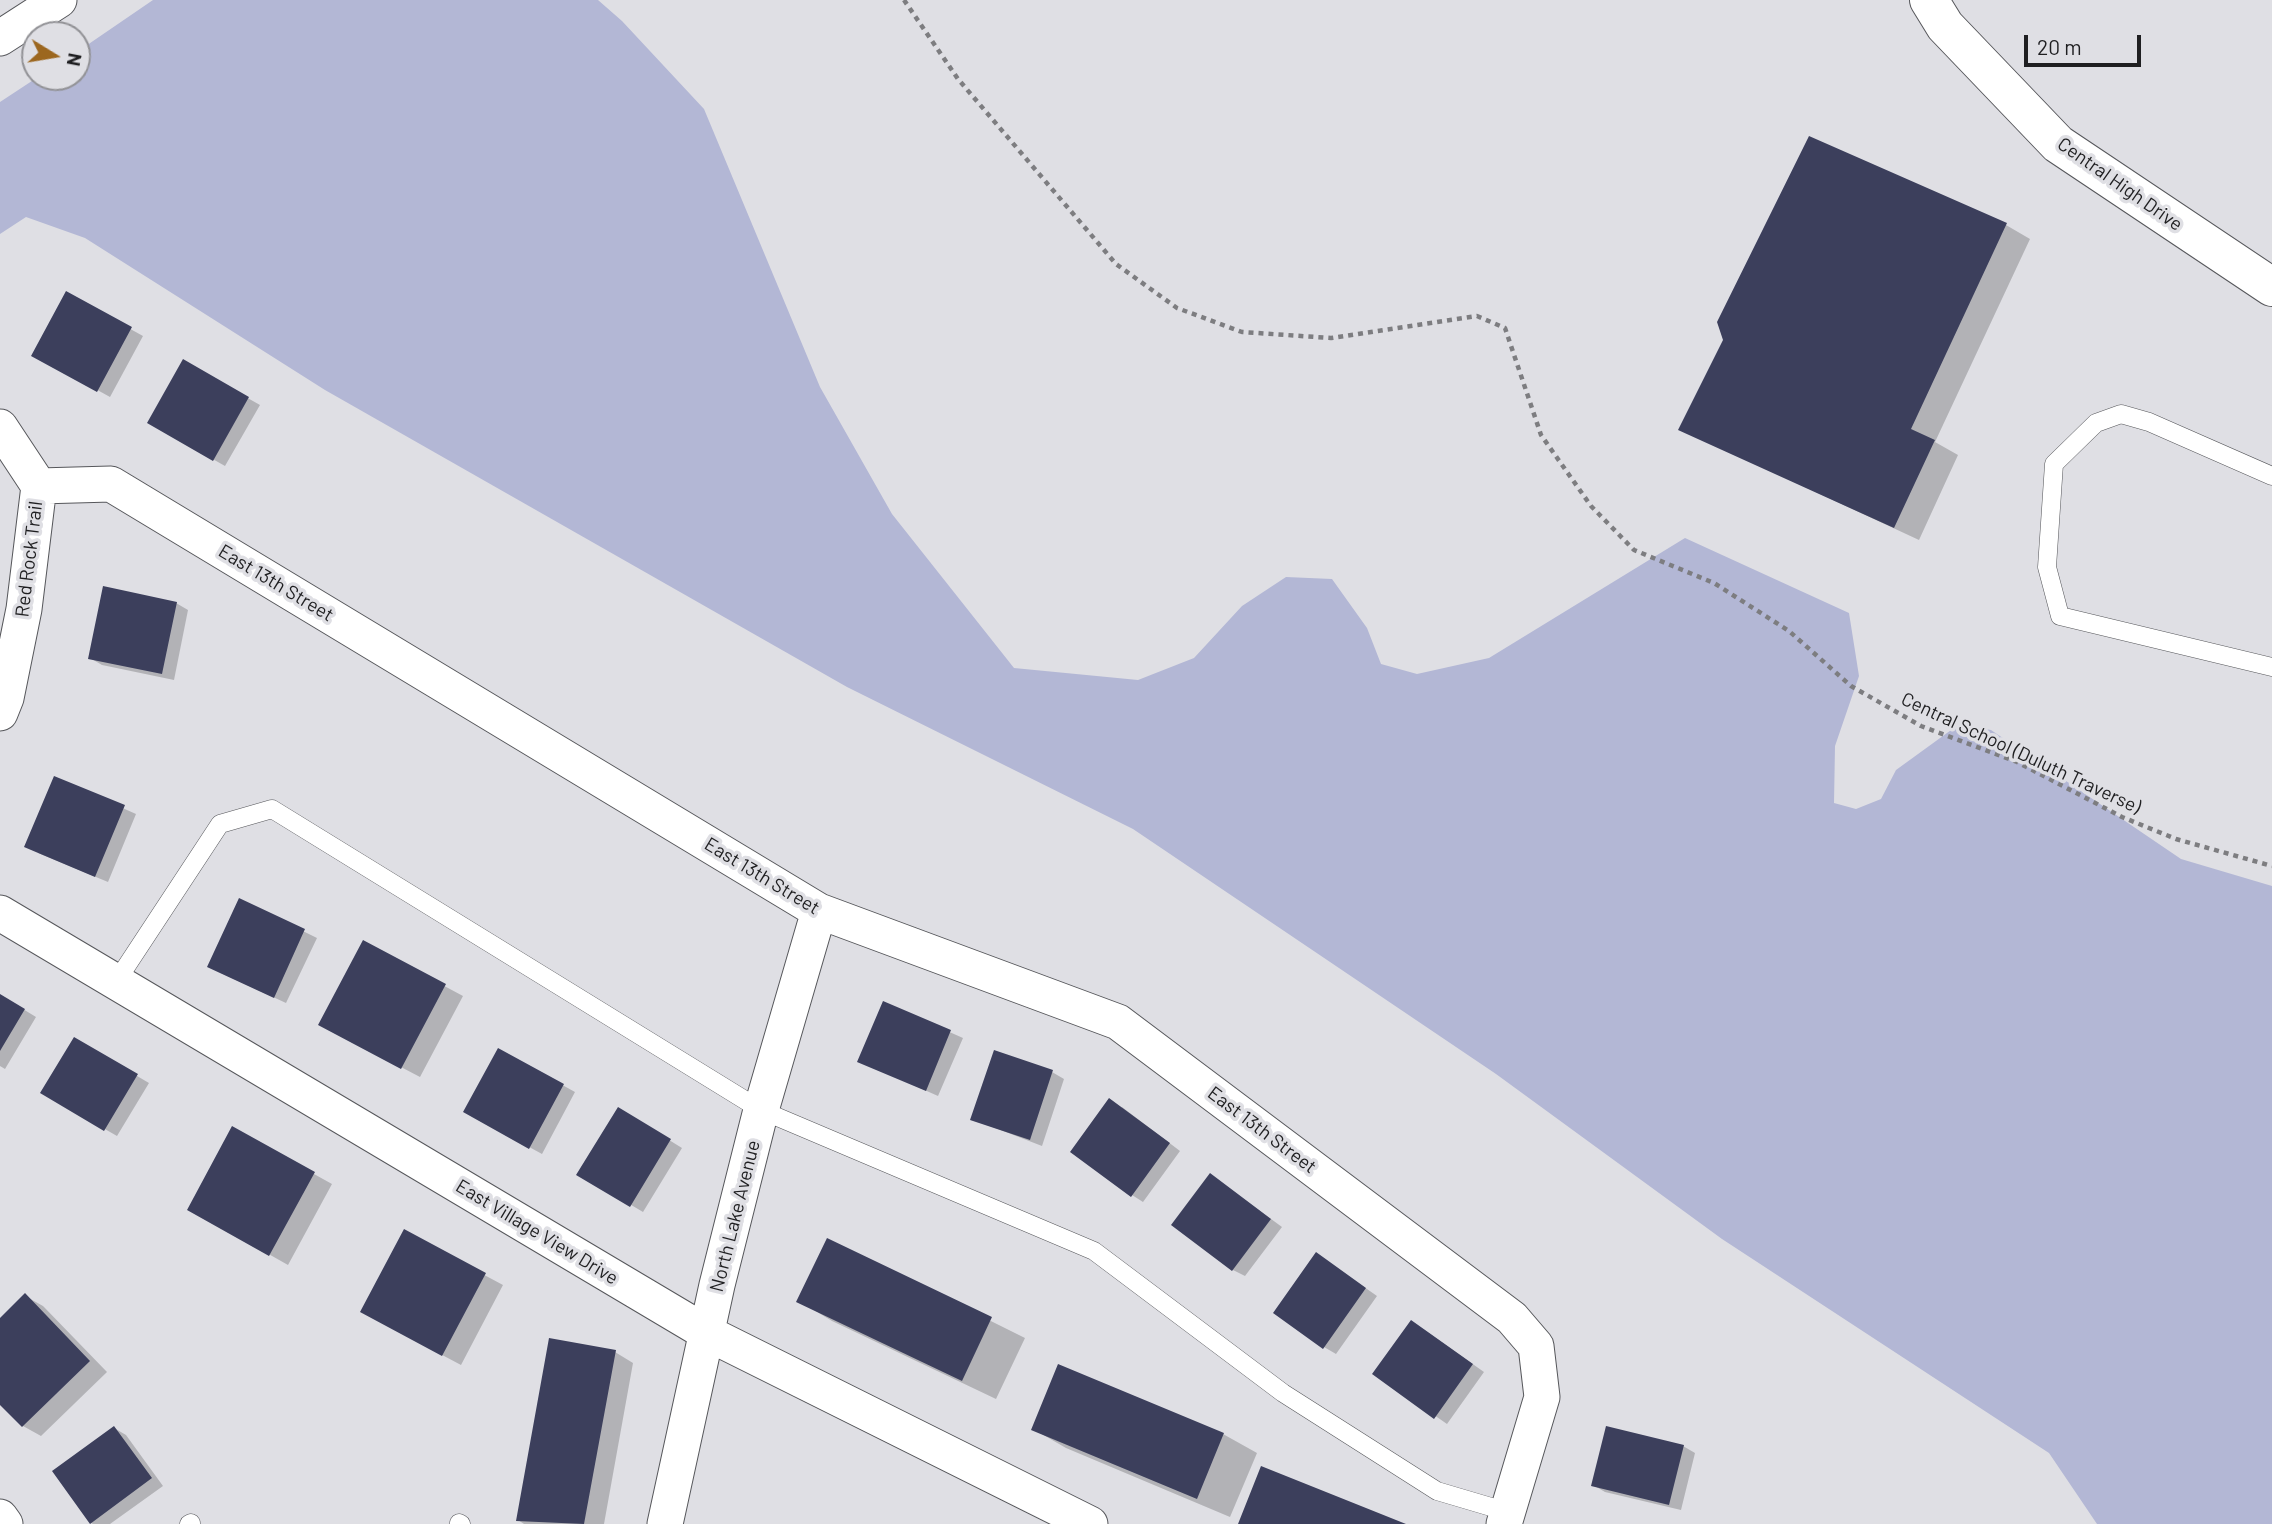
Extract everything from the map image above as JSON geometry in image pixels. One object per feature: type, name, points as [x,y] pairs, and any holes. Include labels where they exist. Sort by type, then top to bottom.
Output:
[{"type":"street","points":[[0,38],[59,0]]},
{"type":"street","name":"Central High Drive","points":[[1929,0],[1945,26],[2059,144],[2272,287]]},
{"type":"street","points":[[0,427],[39,486]]},
{"type":"street","name":"East 13th Street","points":[[39,486],[111,484],[819,911],[1118,1022],[1512,1318],[1536,1346],[1542,1397],[1506,1518]]},
{"type":"street","name":"Red Rock Trail","points":[[0,713],[6,698],[24,609],[39,486]]},
{"type":"street","name":"North Lake Avenue","points":[[665,1524],[707,1333],[761,1110],[819,911]]},
{"type":"street","name":"East Village View Drive","points":[[0,913],[707,1333],[1090,1524]]},
{"type":"street","points":[[0,1517],[5,1524]]},
{"type":"lane","points":[[2272,476],[2149,422],[2121,414],[2096,423],[2054,464],[2047,567],[2060,616],[2272,667]]},
{"type":"lane","points":[[116,982],[220,824],[272,809],[761,1110],[1094,1251],[1283,1393],[1437,1491],[1506,1518]]},
{"type":"path","name":"Central School (Duluth Traverse)","points":[[904,0],[958,79],[1116,264],[1177,308],[1242,332],[1318,338],[1390,331],[1477,316],[1505,328],[1541,435],[1591,506],[1634,550],[1714,583],[1789,631],[1851,685],[1921,726],[2017,762],[2122,817],[2165,835],[2272,866]]},
{"type":"shaded area","points":[[153,0],[598,0],[622,21],[704,109],[820,387],[892,514],[1014,668],[1138,680],[1194,658],[1242,606],[1286,577],[1332,579],[1367,628],[1381,664],[1417,674],[1489,658],[1685,538],[1849,613],[1859,676],[1835,746],[1834,803],[1856,809],[1881,799],[1896,770],[1958,725],[1991,730],[2181,859],[2272,886],[2272,1524],[2097,1524],[2049,1453],[1722,1239],[1496,1074],[1133,829],[847,687],[325,390],[85,238],[26,217],[0,234],[0,102],[21,88],[21,91],[91,91],[91,42]]},
{"type":"building","points":[[1809,136],[2007,223],[1911,429],[1935,440],[1894,528],[1678,430],[1723,340],[1717,322]]},
{"type":"building","points":[[66,291],[132,327],[97,392],[31,356]]},
{"type":"building","points":[[183,359],[249,397],[213,461],[147,423]]},
{"type":"building","points":[[103,586],[177,602],[162,674],[88,659]]},
{"type":"building","points":[[54,776],[125,805],[95,877],[24,847]]},
{"type":"building","points":[[239,898],[305,929],[274,998],[207,967]]},
{"type":"building","points":[[363,940],[446,984],[401,1069],[318,1025]]},
{"type":"building","points":[[0,994],[25,1009],[0,1051]]},
{"type":"building","points":[[883,1001],[951,1030],[926,1091],[857,1062]]},
{"type":"building","points":[[74,1037],[138,1074],[104,1131],[40,1093]]},
{"type":"building","points":[[498,1048],[564,1084],[529,1149],[463,1112]]},
{"type":"building","points":[[994,1050],[1053,1070],[1030,1140],[970,1120]]},
{"type":"building","points":[[1109,1098],[1170,1143],[1131,1197],[1070,1152]]},
{"type":"building","points":[[618,1107],[671,1139],[630,1207],[576,1175]]},
{"type":"building","points":[[232,1126],[315,1172],[269,1256],[187,1210]]},
{"type":"building","points":[[1210,1173],[1271,1219],[1232,1271],[1171,1225]]},
{"type":"building","points":[[404,1229],[486,1273],[442,1356],[360,1312]]},
{"type":"building","points":[[827,1238],[992,1317],[962,1381],[796,1302]]},
{"type":"building","points":[[1316,1252],[1366,1288],[1323,1349],[1273,1313]]},
{"type":"building","points":[[25,1293],[90,1361],[22,1427],[0,1405],[0,1318]]},
{"type":"building","points":[[1411,1320],[1473,1364],[1434,1419],[1372,1374]]},
{"type":"building","points":[[549,1338],[616,1350],[584,1524],[516,1521]]},
{"type":"building","points":[[1058,1364],[1224,1433],[1197,1499],[1031,1430]]},
{"type":"building","points":[[114,1426],[152,1478],[90,1524],[52,1471]]},
{"type":"building","points":[[1606,1426],[1684,1445],[1669,1505],[1591,1486]]},
{"type":"building","points":[[1261,1466],[1406,1524],[1238,1524]]}]
